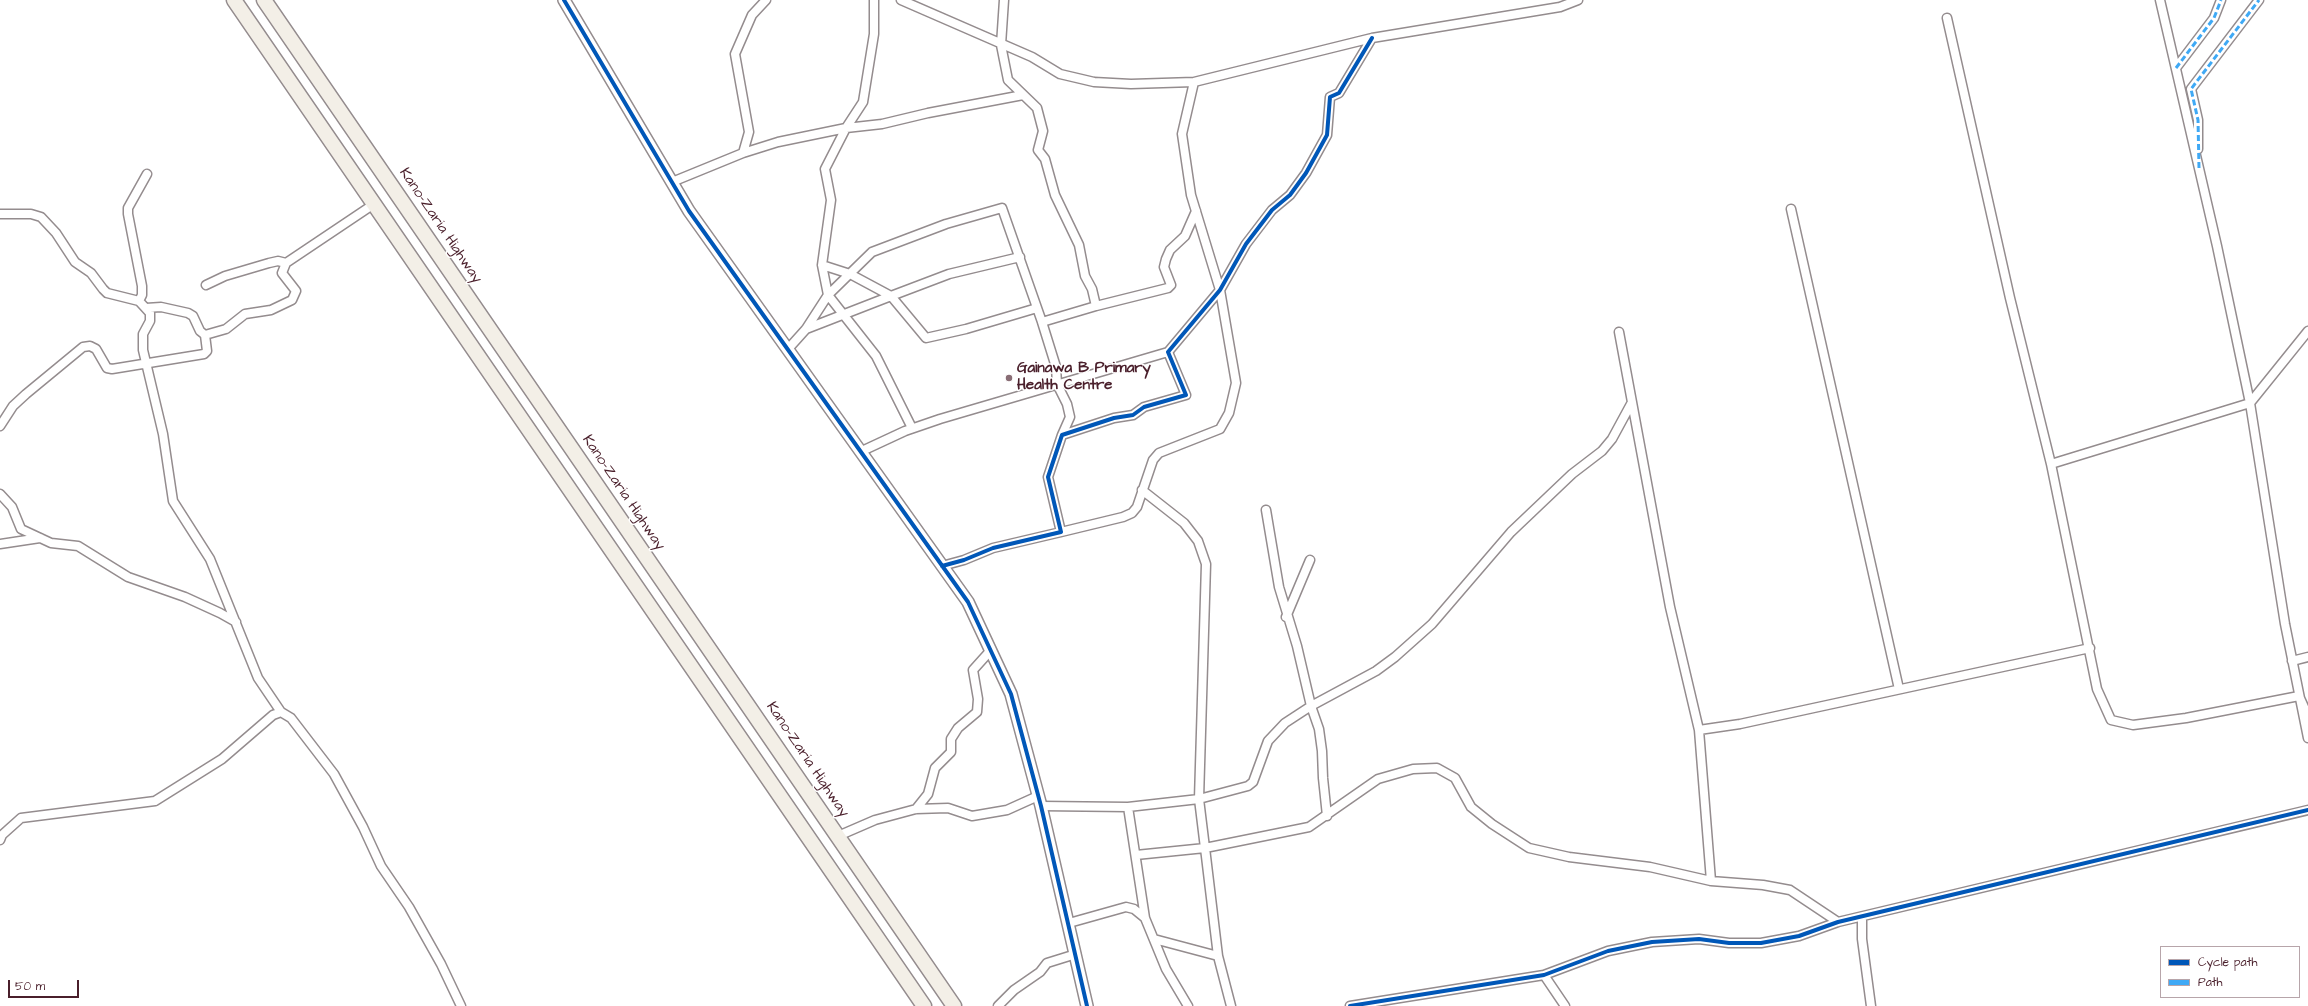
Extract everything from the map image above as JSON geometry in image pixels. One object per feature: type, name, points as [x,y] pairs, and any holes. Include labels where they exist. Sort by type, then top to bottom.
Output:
[{"type":"highway","points":[[234,0],[924,1006]]},
{"type":"highway","name":"Kano-Zaria Highway","points":[[264,0],[954,1006]]},
{"type":"street","points":[[564,0],[689,211],[862,451],[968,602],[1011,694],[1039,801],[1088,1006]]},
{"type":"street","points":[[743,153],[749,132],[734,54],[752,15],[766,0]]},
{"type":"street","points":[[874,0],[874,34],[863,102],[846,128],[825,170],[831,200],[822,265],[828,294],[876,356],[912,428]]},
{"type":"street","points":[[901,0],[1001,45],[1032,57],[1060,74],[1094,82],[1194,82],[1372,38],[1560,8],[1578,0]]},
{"type":"street","points":[[1004,0],[1001,45],[1008,80],[1037,108],[1043,131],[1038,150],[1045,159],[1055,195],[1079,246],[1085,276],[1092,289],[1096,306]]},
{"type":"street","points":[[2160,0],[2199,168],[2250,403],[2292,661],[2308,738]]},
{"type":"street","points":[[2176,68],[2214,18],[2222,0]]},
{"type":"street","points":[[2199,168],[2198,120],[2191,89],[2259,0]]},
{"type":"street","points":[[1947,18],[2010,298],[2051,464],[2098,689],[2111,720],[2133,725],[2186,718],[2299,696]]},
{"type":"street","points":[[862,451],[912,428],[1168,352],[1220,290],[1246,244],[1272,210],[1290,195],[1318,154],[1327,135],[1330,97],[1338,93],[1372,38]]},
{"type":"street","points":[[942,566],[964,560],[993,548],[1123,517],[1132,513],[1137,507],[1153,460],[1159,453],[1220,429],[1229,413],[1236,383],[1220,290],[1191,195],[1182,134],[1194,82]]},
{"type":"street","points":[[672,182],[743,153],[778,142],[846,128],[882,124],[928,113],[1023,95]]},
{"type":"street","points":[[139,301],[142,295],[142,286],[128,208],[147,174]]},
{"type":"street","points":[[205,335],[226,329],[245,314],[272,310],[292,300],[296,291],[294,286],[282,273],[286,263],[374,204]]},
{"type":"street","points":[[788,349],[806,329],[828,294],[872,252],[946,224],[1002,208],[1042,322],[1056,367],[1057,384],[1067,404],[1070,417],[1062,435],[1048,477],[1061,532]]},
{"type":"street","points":[[1791,209],[1899,689]]},
{"type":"street","points":[[1042,322],[1096,306],[1168,288],[1171,285],[1164,267],[1166,259],[1170,250],[1185,236],[1196,211]]},
{"type":"street","points":[[0,214],[31,214],[41,217],[56,233],[76,262],[91,273],[107,293],[139,301],[150,313],[150,321],[143,334],[146,363],[163,434],[173,501],[210,559],[258,678],[281,712],[291,718],[334,774],[363,827],[381,866],[409,907],[441,964],[461,1006]]},
{"type":"street","points":[[806,329],[949,274],[1020,257]]},
{"type":"street","points":[[206,285],[225,276],[268,262],[278,261],[286,263]]},
{"type":"street","points":[[822,265],[850,274],[891,296],[926,338],[966,329],[1037,308]]},
{"type":"street","points":[[0,426],[13,406],[83,348],[90,346],[96,349],[107,368],[112,369],[204,354],[207,351],[205,335],[200,331],[192,316],[188,313],[161,307],[146,308]]},
{"type":"street","points":[[2051,464],[2250,403],[2308,331]]},
{"type":"street","points":[[1619,332],[1630,404],[1670,607],[1699,730],[1711,881]]},
{"type":"street","points":[[1062,435],[1114,418],[1133,414],[1144,407],[1186,395],[1168,352]]},
{"type":"street","points":[[838,836],[875,820],[916,809],[948,808],[972,816],[1007,810],[1039,801],[1128,807],[1199,799],[1248,786],[1253,782],[1268,741],[1285,723],[1311,706],[1376,671],[1395,657],[1432,624],[1511,532],[1572,474],[1602,452],[1612,438],[1630,404]]},
{"type":"street","points":[[1142,490],[1184,523],[1198,541],[1206,564],[1199,799],[1218,956],[1231,1006]]},
{"type":"street","points":[[0,494],[12,507],[21,529],[50,543],[78,546],[128,577],[185,597],[220,612],[236,622]]},
{"type":"street","points":[[1266,510],[1279,587],[1286,617],[1297,646],[1311,706],[1319,729],[1327,816]]},
{"type":"street","points":[[0,544],[41,538]]},
{"type":"street","points":[[1286,617],[1310,560]]},
{"type":"street","points":[[1699,730],[1740,724],[2090,648]]},
{"type":"street","points":[[916,809],[928,794],[935,768],[951,752],[951,739],[954,733],[977,712],[978,699],[973,670],[991,650]]},
{"type":"street","points":[[2292,661],[2308,657]]},
{"type":"street","points":[[2299,696],[2308,716]]},
{"type":"street","points":[[0,840],[2,835],[21,818],[155,801],[222,759],[273,715],[281,712]]},
{"type":"street","points":[[1136,855],[1206,848],[1309,827],[1327,816],[1378,779],[1413,769],[1437,768],[1455,778],[1471,807],[1492,824],[1529,848],[1569,857],[1650,867],[1711,881],[1763,885],[1790,890],[1838,922]]},
{"type":"street","points":[[1128,807],[1145,918],[1166,969],[1188,1006]]},
{"type":"street","points":[[1350,1006],[1544,976],[1608,951],[1652,942],[1699,939],[1761,943],[1799,936],[1838,922],[2308,810]]},
{"type":"street","points":[[1069,923],[1126,907],[1134,909],[1145,918]]},
{"type":"street","points":[[1862,917],[1862,938],[1871,1006]]},
{"type":"street","points":[[1154,939],[1218,956]]},
{"type":"street","points":[[998,1006],[1014,990],[1040,972],[1047,962],[1076,954]]},
{"type":"street","points":[[1544,976],[1565,1006]]},
{"type":"marked path","points":[[2176,68],[2214,18],[2221,0]]},
{"type":"marked path","points":[[2199,168],[2198,120],[2191,89],[2259,0]]},
{"type":"cycle path","points":[[564,0],[689,211],[968,602],[1011,694],[1041,806],[1087,1006]]},
{"type":"cycle path","points":[[942,566],[964,560],[993,548],[1061,532],[1048,477],[1062,435],[1114,418],[1133,415],[1144,407],[1186,395],[1168,352],[1220,290],[1246,244],[1272,210],[1290,195],[1306,173],[1327,135],[1330,97],[1339,93],[1372,38]]},
{"type":"cycle path","points":[[1350,1006],[1544,975],[1608,951],[1652,942],[1699,939],[1729,943],[1761,943],[1799,936],[1838,922],[2308,810]]},
{"type":"place","name":"Gainawa B Primary Health Centre","points":[[1009,378]]}]
